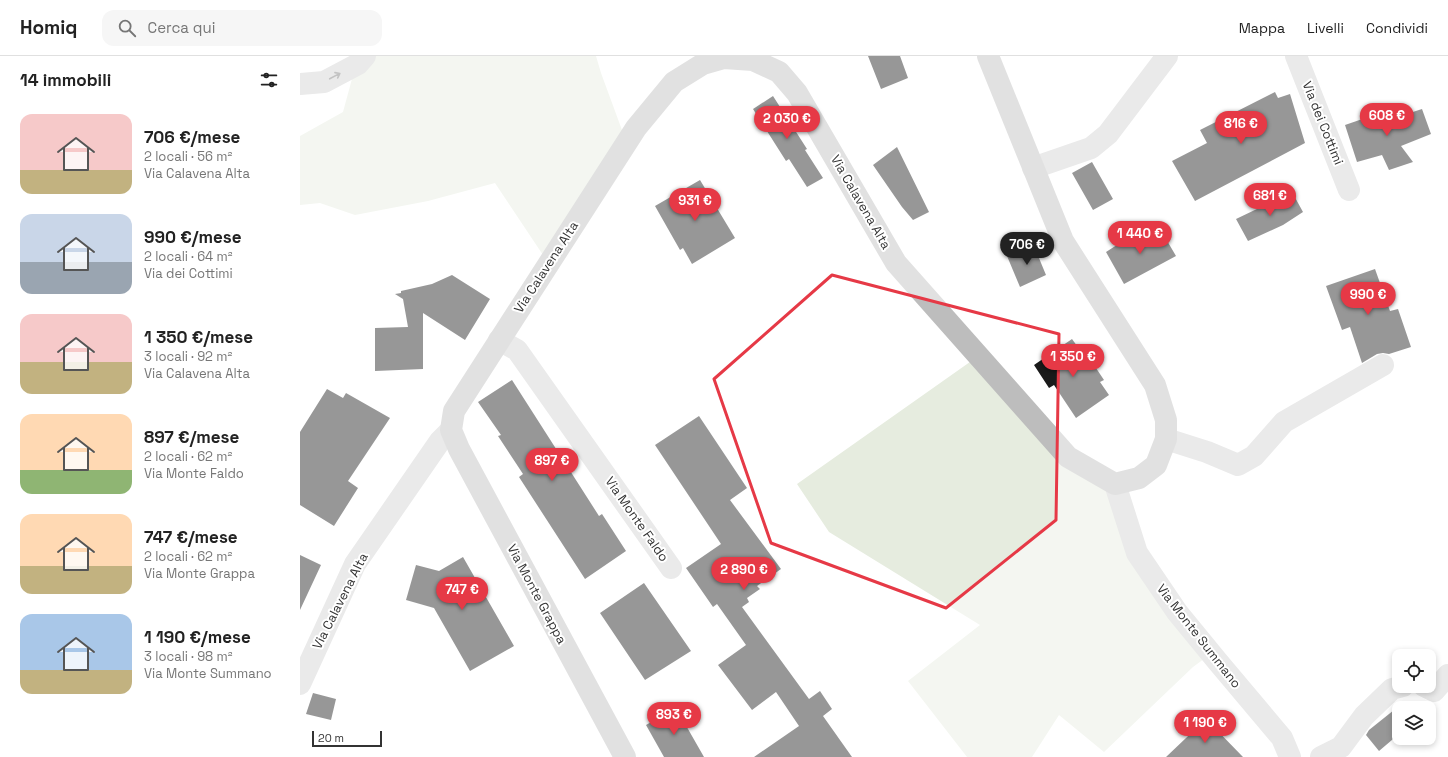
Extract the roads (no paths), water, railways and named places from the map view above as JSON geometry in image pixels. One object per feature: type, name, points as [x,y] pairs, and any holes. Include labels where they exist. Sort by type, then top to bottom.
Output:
[{"type":"street","points":[[300,84],[324,82],[358,64],[365,56]]},
{"type":"street","points":[[988,56],[1063,241],[1155,385],[1166,420],[1166,440],[1156,464],[1139,478],[1115,484]]},
{"type":"street","points":[[1033,168],[1091,148],[1108,134],[1167,56]]},
{"type":"street","name":"Via dei Cottimi","points":[[1296,56],[1350,190]]},
{"type":"street","name":"Via Calavena Alta","points":[[300,684],[355,564],[440,441],[452,430],[454,410],[636,128],[674,82],[703,64],[724,58],[753,60],[779,72],[798,93],[896,263],[1068,458],[1115,484]]},
{"type":"street","name":"Via Monte Faldo","points":[[499,340],[517,350],[671,568]]},
{"type":"street","points":[[1166,440],[1207,452],[1238,465],[1254,456],[1284,422],[1383,366]]},
{"type":"street","name":"Via Monte Grappa","points":[[452,430],[459,449],[625,757]]},
{"type":"street","name":"Via Monte Summano","points":[[1115,484],[1138,553],[1177,612],[1282,738],[1290,757]]},
{"type":"street","points":[[1436,689],[1448,675]]},
{"type":"street","points":[[1322,757],[1341,747],[1364,716],[1392,689]]}]
